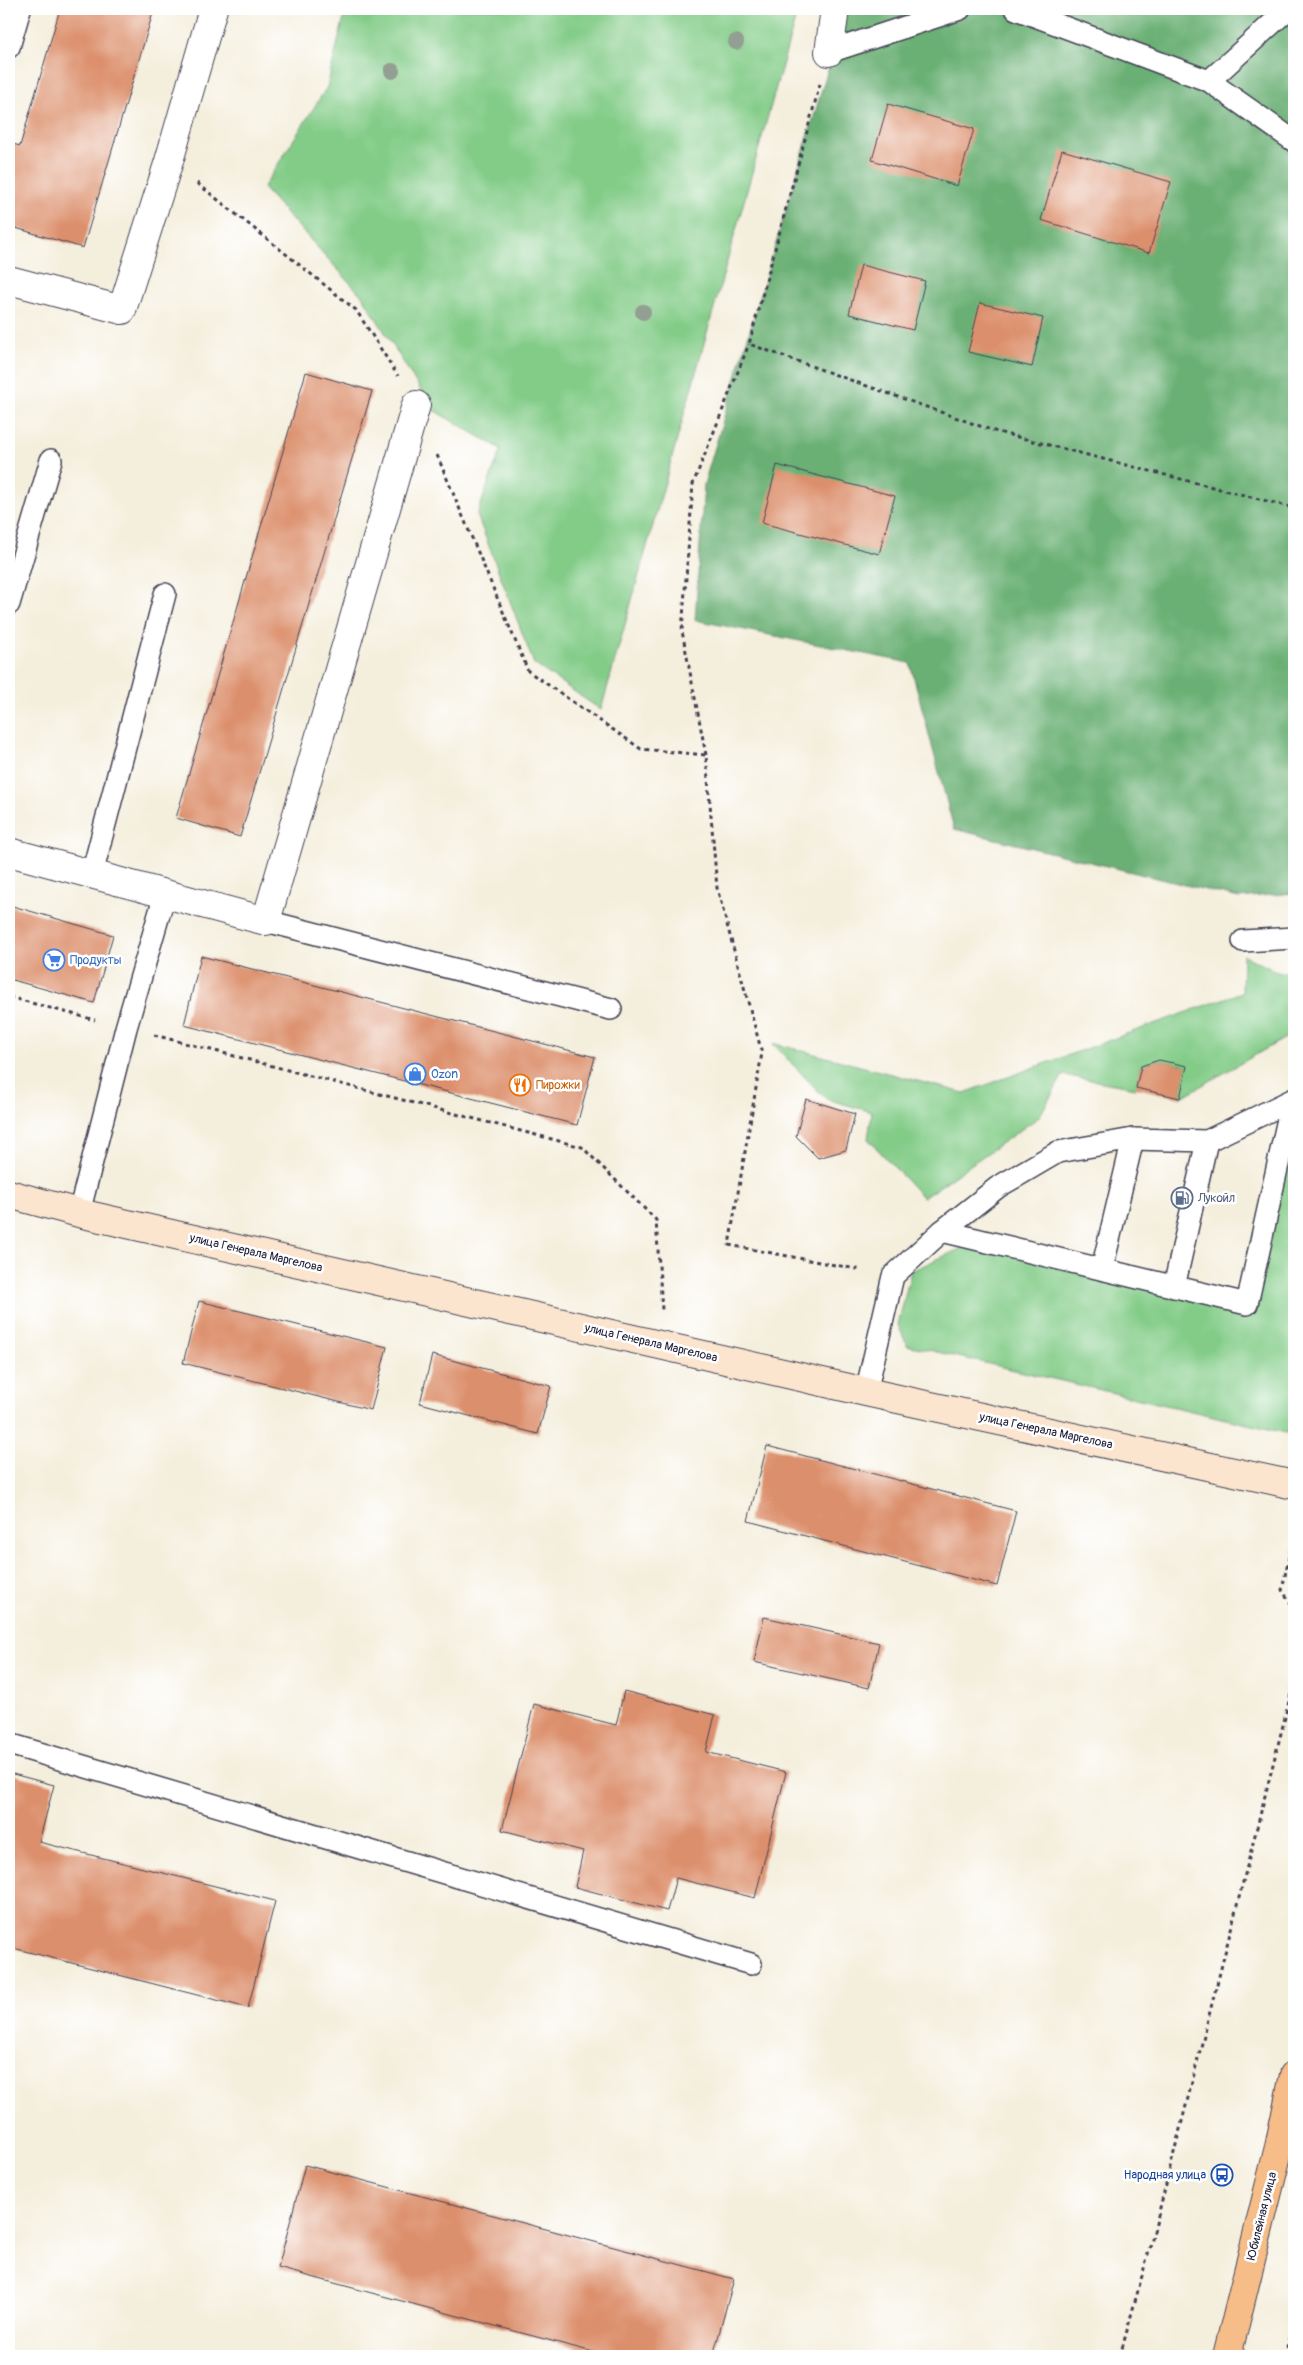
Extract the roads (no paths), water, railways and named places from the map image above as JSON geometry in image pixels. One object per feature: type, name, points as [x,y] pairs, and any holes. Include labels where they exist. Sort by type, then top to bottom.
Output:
[{"type":"main road","name":"улица Генерала Маргелова","points":[[9,1194],[79,1213],[866,1392],[1294,1485]]},
{"type":"main road","name":"Юбилейная улица","points":[[1227,2356],[1279,2147],[1294,2075]]},
{"type":"street","points":[[9,280],[122,310],[170,161],[213,9]]},
{"type":"street","points":[[828,52],[835,9]]},
{"type":"street","points":[[9,852],[266,921],[416,405]]},
{"type":"lane","points":[[9,47],[20,9]]},
{"type":"lane","points":[[828,52],[960,9]]},
{"type":"lane","points":[[1016,9],[1209,81],[1294,140]]},
{"type":"lane","points":[[1209,81],[1288,9]]},
{"type":"lane","points":[[9,604],[52,460]]},
{"type":"lane","points":[[92,874],[166,594]]},
{"type":"lane","points":[[79,1213],[126,1028],[166,894]]},
{"type":"lane","points":[[266,921],[611,1009]]},
{"type":"lane","points":[[1243,941],[1294,938]]},
{"type":"lane","points":[[866,1392],[893,1276],[942,1231],[998,1187],[1058,1152],[1133,1140],[1207,1141],[1293,1100]]},
{"type":"lane","points":[[942,1231],[1247,1304],[1293,1100]]},
{"type":"lane","points":[[1102,1269],[1133,1140]]},
{"type":"lane","points":[[1174,1287],[1207,1141]]},
{"type":"lane","points":[[9,1744],[751,1964]]},
{"type":"place","name":"Продукты","points":[[54,960]]},
{"type":"place","name":"Ozon","points":[[415,1074]]},
{"type":"place","name":"Пирожки","points":[[520,1085]]},
{"type":"place","name":"Лукойл","points":[[1182,1198]]},
{"type":"place","name":"Народная улица","points":[[1222,2175]]}]
